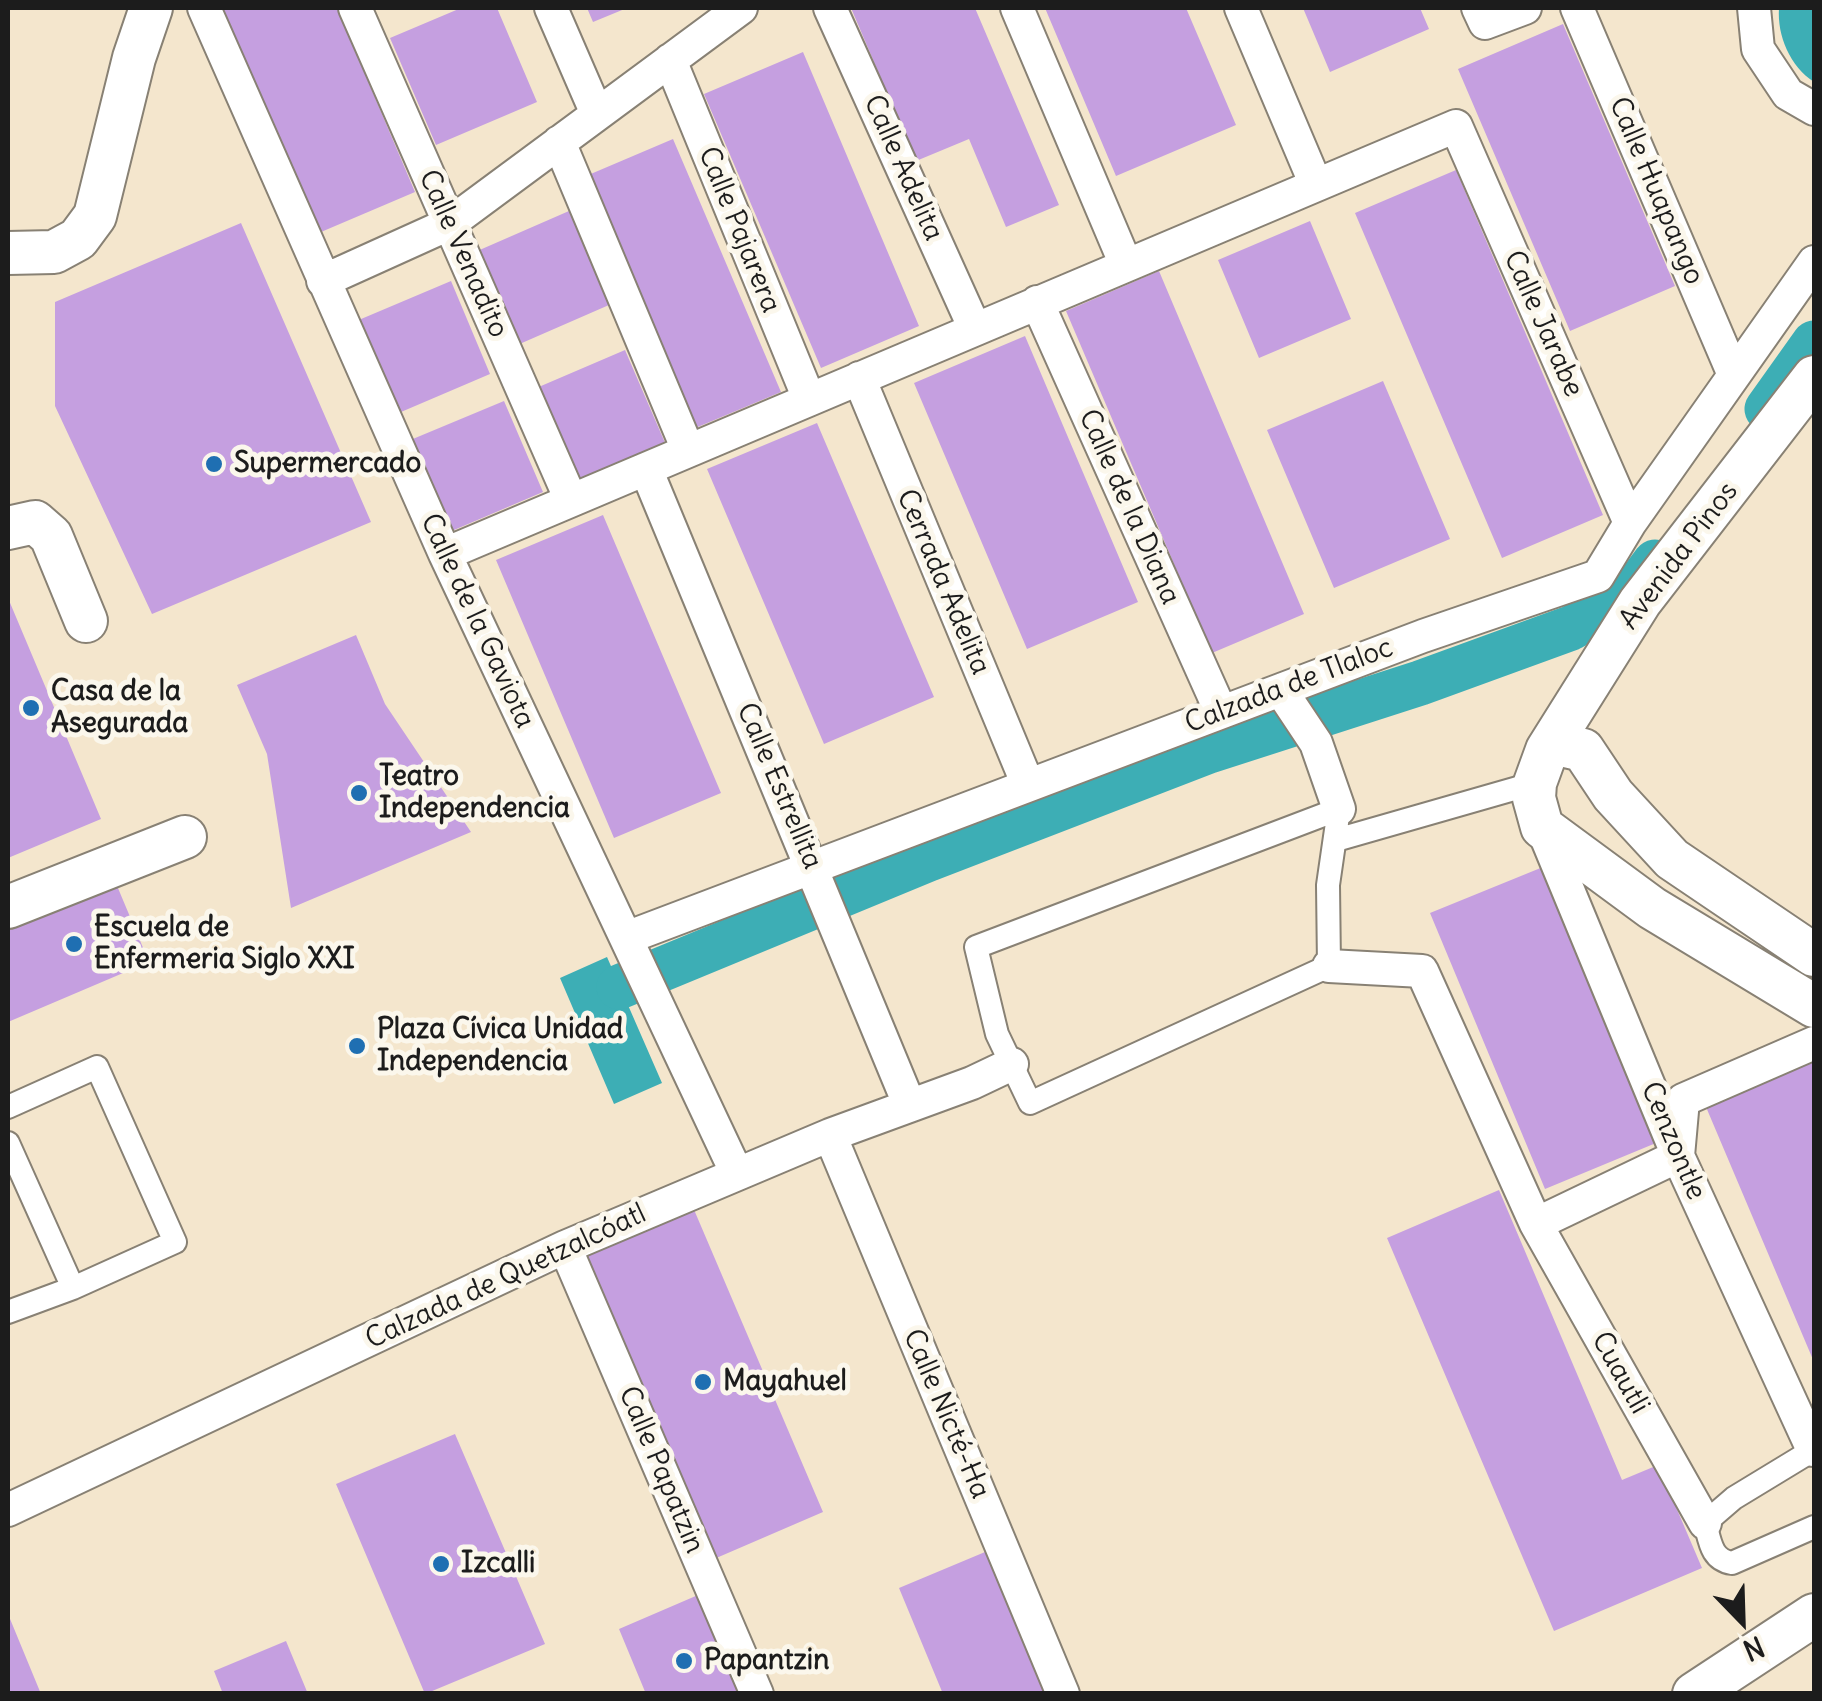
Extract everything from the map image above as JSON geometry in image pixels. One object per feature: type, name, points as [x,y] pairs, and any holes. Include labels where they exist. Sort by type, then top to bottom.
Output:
[{"type":"street","points":[[8,253],[54,252],[78,239],[95,216],[134,58],[151,8]]},
{"type":"street","name":"Calle de la Gaviota","points":[[204,8],[445,554],[737,1174]]},
{"type":"street","name":"Calle Venadito","points":[[355,8],[571,500]]},
{"type":"street","points":[[551,8],[597,114]]},
{"type":"street","points":[[323,280],[449,224],[741,8]]},
{"type":"street","name":"Calle Adelita","points":[[830,8],[974,329]]},
{"type":"street","points":[[1017,8],[1126,265]]},
{"type":"street","points":[[445,554],[1316,185],[1241,8]]},
{"type":"street","points":[[1478,8],[1485,24],[1525,8]]},
{"type":"street","name":"Calle Huapango","points":[[1577,8],[1734,375]]},
{"type":"street","points":[[1754,8],[1758,49],[1788,94],[1814,109]]},
{"type":"street","name":"Calle Pajarera","points":[[670,60],[809,400]]},
{"type":"street","name":"Calle Jarabe","points":[[1316,185],[1456,126],[1630,523]]},
{"type":"street","points":[[559,142],[688,450]]},
{"type":"street","name":"Calzada de Tlaloc","points":[[626,938],[1221,712],[1284,694],[1422,636],[1598,576],[1630,523],[1814,262]]},
{"type":"street","name":"Calle de la Diana","points":[[1038,302],[1221,712]]},
{"type":"street","name":"Avenida Pinos","points":[[1534,783],[1539,766],[1640,602],[1814,376]]},
{"type":"street","name":"Cerrada Adelita","points":[[859,378],[1028,786]]},
{"type":"street","name":"Calle Estrellita","points":[[646,468],[908,1104]]},
{"type":"street","points":[[8,528],[35,522],[51,536],[86,621]]},
{"type":"street","points":[[1284,694],[1316,744],[1337,825]]},
{"type":"street","points":[[1554,743],[1583,750],[1613,796],[1672,859],[1814,955]]},
{"type":"street","points":[[1534,783],[1542,827],[1652,908],[1814,1006]]},
{"type":"street","name":"Cenzontle","points":[[1542,827],[1678,1156],[1814,1452]]},
{"type":"street","points":[[8,908],[185,836]]},
{"type":"street","name":"Cuautli","points":[[1330,966],[1422,971],[1536,1224],[1705,1523]]},
{"type":"street","points":[[1536,1224],[1678,1156],[1683,1100],[1814,1044]]},
{"type":"street","name":"Calzada de Quetzalcóatl","points":[[8,1510],[565,1247],[830,1135],[972,1084],[1012,1064]]},
{"type":"street","name":"Calle Nicté-Ha","points":[[830,1135],[1063,1694]]},
{"type":"street","name":"Calle Papatzin","points":[[565,1247],[757,1694]]},
{"type":"street","points":[[1694,1694],[1814,1614]]},
{"type":"lane","points":[[1337,825],[1328,885],[1330,966],[1030,1102],[996,1034],[976,947],[1337,825],[1534,783]]},
{"type":"lane","points":[[8,1107],[97,1067],[175,1242],[8,1312]]},
{"type":"lane","points":[[8,1143],[72,1288]]},
{"type":"lane","points":[[1814,1452],[1734,1498],[1705,1523],[1714,1554],[1722,1562],[1732,1564],[1814,1526]]},
{"type":"water","points":[[1779,8],[1814,8],[1814,82],[1798,68],[1787,49],[1780,29]]},
{"type":"water","points":[[607,957],[662,1083],[614,1104],[560,978]]},
{"type":"building","points":[[217,8],[337,8],[415,192],[314,235]]},
{"type":"building","points":[[461,8],[497,8],[537,102],[436,145],[390,38]]},
{"type":"building","points":[[587,8],[627,8],[593,22]]},
{"type":"building","points":[[851,8],[975,8],[1059,205],[1006,227],[969,139],[916,161]]},
{"type":"building","points":[[1045,8],[1186,8],[1236,125],[1116,176]]},
{"type":"building","points":[[1303,8],[1420,8],[1429,29],[1330,72]]},
{"type":"building","points":[[1563,24],[1675,286],[1570,331],[1458,69]]},
{"type":"building","points":[[803,52],[919,326],[821,368],[704,94]]},
{"type":"building","points":[[673,139],[781,392],[693,429],[586,176]]},
{"type":"building","points":[[1456,170],[1603,515],[1502,558],[1355,213]]},
{"type":"building","points":[[569,211],[609,305],[515,346],[475,252]]},
{"type":"building","points":[[1310,221],[1351,319],[1259,358],[1218,260]]},
{"type":"building","name":"Supermercado","points":[[241,223],[371,522],[152,614],[55,406],[55,302]]},
{"type":"building","points":[[1159,271],[1304,614],[1212,653],[1066,311]]},
{"type":"building","points":[[451,281],[490,374],[394,415],[354,322]]},
{"type":"building","points":[[1025,336],[1138,602],[1027,649],[914,383]]},
{"type":"building","points":[[625,350],[666,445],[574,484],[534,389]]},
{"type":"building","points":[[1383,381],[1450,539],[1334,588],[1267,430]]},
{"type":"building","points":[[504,401],[543,492],[447,533],[408,441]]},
{"type":"building","points":[[817,423],[934,697],[824,744],[707,469]]},
{"type":"building","points":[[603,515],[721,793],[614,838],[496,560]]},
{"type":"building","name":"Casa de la Asegurada","points":[[8,598],[101,819],[8,858]]},
{"type":"building","name":"Teatro Independencia","points":[[356,635],[385,704],[471,832],[291,908],[267,754],[237,685]]},
{"type":"building","points":[[1543,867],[1656,1143],[1545,1189],[1430,913]]},
{"type":"building","name":"Escuela de Enfermeria Siglo XXI","points":[[115,881],[149,962],[8,1022],[8,927]]},
{"type":"building","points":[[1814,1061],[1814,1362],[1706,1107]]},
{"type":"building","points":[[1499,1190],[1622,1480],[1658,1465],[1702,1568],[1554,1631],[1387,1238]]},
{"type":"building","name":"Mayahuel","points":[[692,1205],[823,1512],[714,1559],[584,1251]]},
{"type":"building","name":"Izcalli","points":[[455,1434],[545,1644],[425,1694],[336,1484]]},
{"type":"building","points":[[985,1552],[1045,1694],[943,1694],[899,1588]]},
{"type":"building","name":"Papantzin","points":[[705,1592],[748,1694],[646,1694],[619,1629]]},
{"type":"building","points":[[8,1614],[41,1694],[8,1694]]},
{"type":"building","points":[[286,1641],[308,1694],[223,1694],[214,1671]]},
{"type":"waterway","points":[[1767,409],[1814,343]]},
{"type":"waterway","points":[[619,987],[929,859],[1209,751],[1420,683],[1571,628],[1631,594],[1655,562]]},
{"type":"place","name":"Supermercado","points":[[214,464]]},
{"type":"place","name":"Casa de la Asegurada","points":[[31,708]]},
{"type":"place","name":"Teatro Independencia","points":[[359,793]]},
{"type":"place","name":"Escuela de Enfermeria Siglo XXI","points":[[74,944]]},
{"type":"place","name":"Plaza Cívica Unidad Independencia","points":[[357,1046]]},
{"type":"place","name":"Mayahuel","points":[[703,1382]]},
{"type":"place","name":"Izcalli","points":[[441,1564]]},
{"type":"place","name":"Papantzin","points":[[684,1661]]}]
